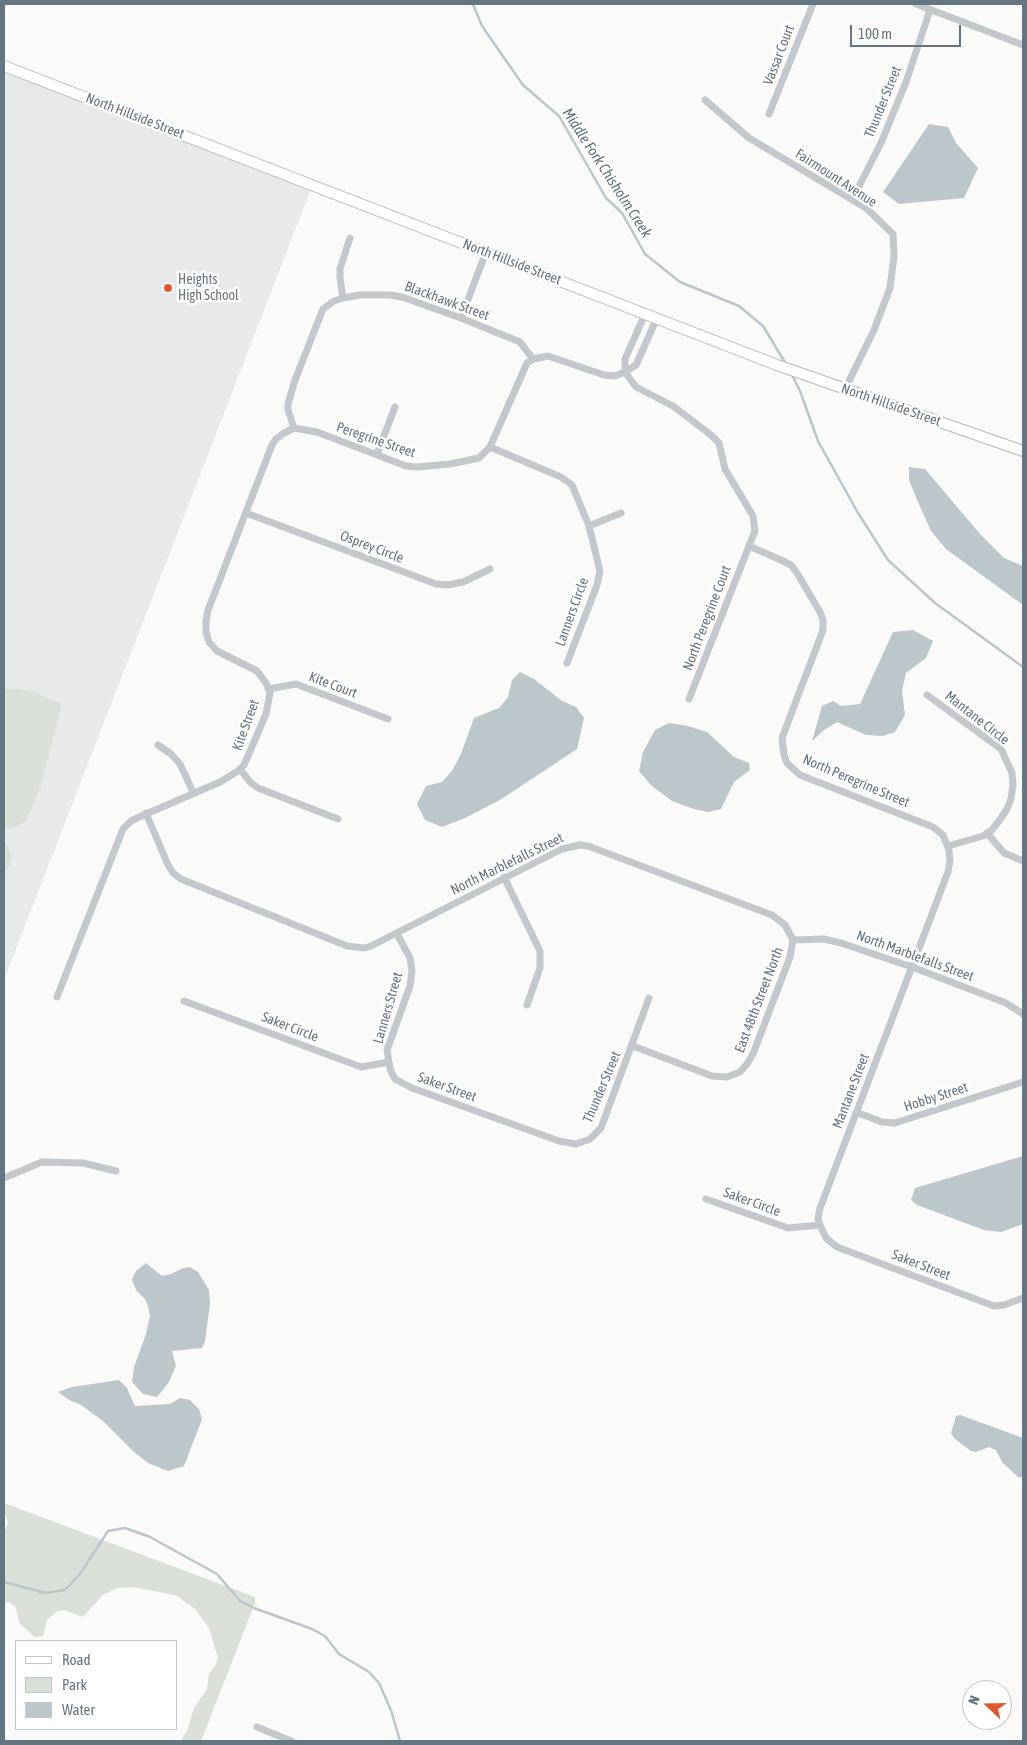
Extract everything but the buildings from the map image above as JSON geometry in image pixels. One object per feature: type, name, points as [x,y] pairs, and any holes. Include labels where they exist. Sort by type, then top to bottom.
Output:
[{"type":"main road","name":"North Hillside Street","points":[[4,66],[778,365],[1023,452]]},
{"type":"street","name":"Vassar Court","points":[[769,114],[813,4]]},
{"type":"street","points":[[916,4],[1023,45]]},
{"type":"street","name":"Thunder Street","points":[[852,200],[881,143],[906,82],[930,10]]},
{"type":"street","name":"Fairmount Avenue","points":[[705,100],[749,138],[866,208],[893,234],[894,256],[890,288],[874,330],[845,389]]},
{"type":"street","points":[[343,298],[340,269],[350,238]]},
{"type":"street","points":[[461,318],[486,252]]},
{"type":"street","name":"Blackhawk Street","points":[[294,428],[288,404],[295,380],[324,309],[334,301],[343,298],[360,295],[390,294],[402,297],[520,342],[532,359]]},
{"type":"street","points":[[645,314],[625,360],[625,372],[636,387],[673,406],[719,443],[725,469],[753,516],[755,531],[749,546]]},
{"type":"street","points":[[490,447],[527,363],[532,359],[548,356],[604,375],[615,376],[636,365],[657,318]]},
{"type":"street","points":[[377,454],[395,407]]},
{"type":"street","name":"Peregrine Street","points":[[294,428],[317,432],[406,466],[426,467],[466,461],[479,458],[490,447]]},
{"type":"street","name":"Kite Street","points":[[57,997],[123,829],[131,821],[146,813],[220,782],[240,769],[244,765],[266,714],[270,693],[266,682],[257,671],[217,651],[209,642],[206,632],[206,621],[208,610],[272,445],[284,433],[294,428]]},
{"type":"street","name":"Lanners Circle","points":[[490,447],[560,477],[572,485],[589,526],[600,571],[597,585],[567,662]]},
{"type":"street","name":"Osprey Circle","points":[[246,513],[436,584],[448,585],[463,582],[490,569]]},
{"type":"street","points":[[589,526],[621,513]]},
{"type":"street","name":"North Peregrine Court","points":[[689,699],[749,546]]},
{"type":"street","name":"North Peregrine Street","points":[[749,546],[791,565],[823,620],[823,630],[782,738],[784,756],[787,763],[800,775],[933,827],[941,832],[948,846]]},
{"type":"street","name":"Kite Court","points":[[268,689],[296,684],[388,719]]},
{"type":"street","name":"Mantane Circle","points":[[926,695],[1001,749],[1012,772],[1014,785],[1007,810],[1000,821],[987,833],[948,846]]},
{"type":"street","points":[[158,746],[171,754],[180,764],[194,792]]},
{"type":"street","points":[[240,769],[250,782],[258,788],[338,820]]},
{"type":"street","name":"North Marblefalls Street","points":[[146,813],[170,869],[186,882],[348,946],[364,948],[371,946],[568,846],[586,846],[772,916],[785,925],[793,940],[819,939],[834,941],[912,967],[1006,1003],[1023,1014]]},
{"type":"street","points":[[987,833],[1004,853],[1023,861]]},
{"type":"street","name":"Mantane Street","points":[[820,1224],[820,1208],[948,872],[950,860],[948,846]]},
{"type":"street","points":[[504,877],[540,951],[540,968],[527,1006]]},
{"type":"street","name":"Lanners Street","points":[[389,1062],[387,1050],[412,976],[410,958],[397,934]]},
{"type":"street","name":"East 48th Street North","points":[[633,1046],[712,1076],[726,1077],[740,1072],[753,1054],[790,957],[793,940]]},
{"type":"street","name":"Thunder Street","points":[[508,1122],[559,1141],[576,1144],[590,1140],[601,1128],[650,998]]},
{"type":"street","name":"Saker Circle","points":[[184,1001],[361,1067],[389,1062]]},
{"type":"street","name":"Saker Street","points":[[389,1062],[395,1079],[412,1088],[508,1122]]},
{"type":"street","name":"Hobby Street","points":[[856,1112],[882,1122],[895,1123],[1023,1082]]},
{"type":"street","points":[[4,1178],[42,1162],[83,1163],[116,1171]]},
{"type":"street","name":"Saker Circle","points":[[706,1198],[788,1228],[820,1224]]},
{"type":"street","name":"Saker Street","points":[[820,1224],[826,1238],[837,1247],[994,1306],[1004,1305],[1023,1298]]},
{"type":"street","points":[[257,1727],[291,1741]]},
{"type":"shaded area","points":[[4,66],[313,184],[4,980]]},
{"type":"green space","points":[[4,689],[34,692],[62,704],[40,788],[26,822],[10,829],[4,826]]},
{"type":"green space","points":[[4,839],[12,857],[4,877]]},
{"type":"green space","points":[[4,1503],[255,1597],[255,1603],[201,1741],[182,1741],[182,1738],[187,1731],[194,1708],[207,1689],[209,1674],[218,1658],[209,1628],[195,1609],[177,1596],[133,1587],[117,1588],[103,1595],[83,1617],[64,1610],[56,1612],[47,1620],[43,1636],[35,1637],[20,1624],[15,1606],[8,1602],[4,1603],[4,1534],[8,1523],[4,1513]]},
{"type":"water","points":[[929,124],[948,127],[956,143],[978,168],[964,198],[899,204],[883,192]]},
{"type":"water","points":[[909,467],[925,469],[980,534],[1004,558],[1023,566],[1023,605],[946,549],[931,531],[909,480]]},
{"type":"water","points":[[913,630],[933,641],[926,658],[906,673],[902,691],[905,715],[895,732],[883,736],[866,735],[837,722],[812,741],[822,706],[833,701],[841,706],[860,704],[893,632]]},
{"type":"water","points":[[520,672],[534,679],[562,701],[576,707],[584,718],[577,749],[500,800],[465,818],[442,827],[425,820],[417,804],[426,786],[442,782],[452,771],[461,754],[474,718],[499,708],[508,697],[512,680]]},
{"type":"water","points":[[669,723],[707,732],[734,757],[749,763],[750,770],[734,782],[721,809],[708,812],[672,801],[652,786],[639,771],[643,752],[655,730]]},
{"type":"water","points":[[1023,1156],[1023,1224],[1001,1232],[984,1230],[917,1205],[911,1200],[915,1188]]},
{"type":"water","points":[[146,1263],[162,1276],[190,1267],[198,1272],[209,1290],[210,1304],[205,1341],[202,1348],[172,1351],[176,1366],[169,1382],[157,1397],[143,1394],[132,1382],[134,1367],[146,1334],[150,1316],[145,1299],[136,1290],[132,1280],[136,1271]]},
{"type":"water","points":[[119,1380],[127,1388],[135,1406],[170,1404],[180,1398],[190,1400],[199,1409],[202,1419],[184,1466],[168,1471],[148,1463],[134,1452],[103,1421],[81,1405],[69,1400],[58,1392],[72,1387]]},
{"type":"water","points":[[960,1415],[1023,1438],[1023,1476],[1019,1478],[1002,1462],[996,1450],[989,1447],[976,1452],[971,1451],[955,1439],[951,1433],[956,1416]]},
{"type":"waterway","name":"Middle Fork Chisholm Creek","points":[[473,4],[482,26],[523,85],[559,116],[606,198],[622,213],[645,254],[680,282],[739,306],[763,326],[786,364]]},
{"type":"waterway","name":"Middle Fork Chisholm Creek","points":[[791,373],[800,391],[818,441],[858,513],[888,560],[935,603],[1023,667]]},
{"type":"waterway","points":[[4,1582],[45,1593],[65,1590],[80,1574],[108,1531],[125,1528],[150,1537],[217,1574],[240,1601],[312,1629],[325,1636],[339,1654],[369,1672],[379,1683],[391,1710],[400,1741]]},
{"type":"place","name":"Heights High School","points":[[168,288]]}]
